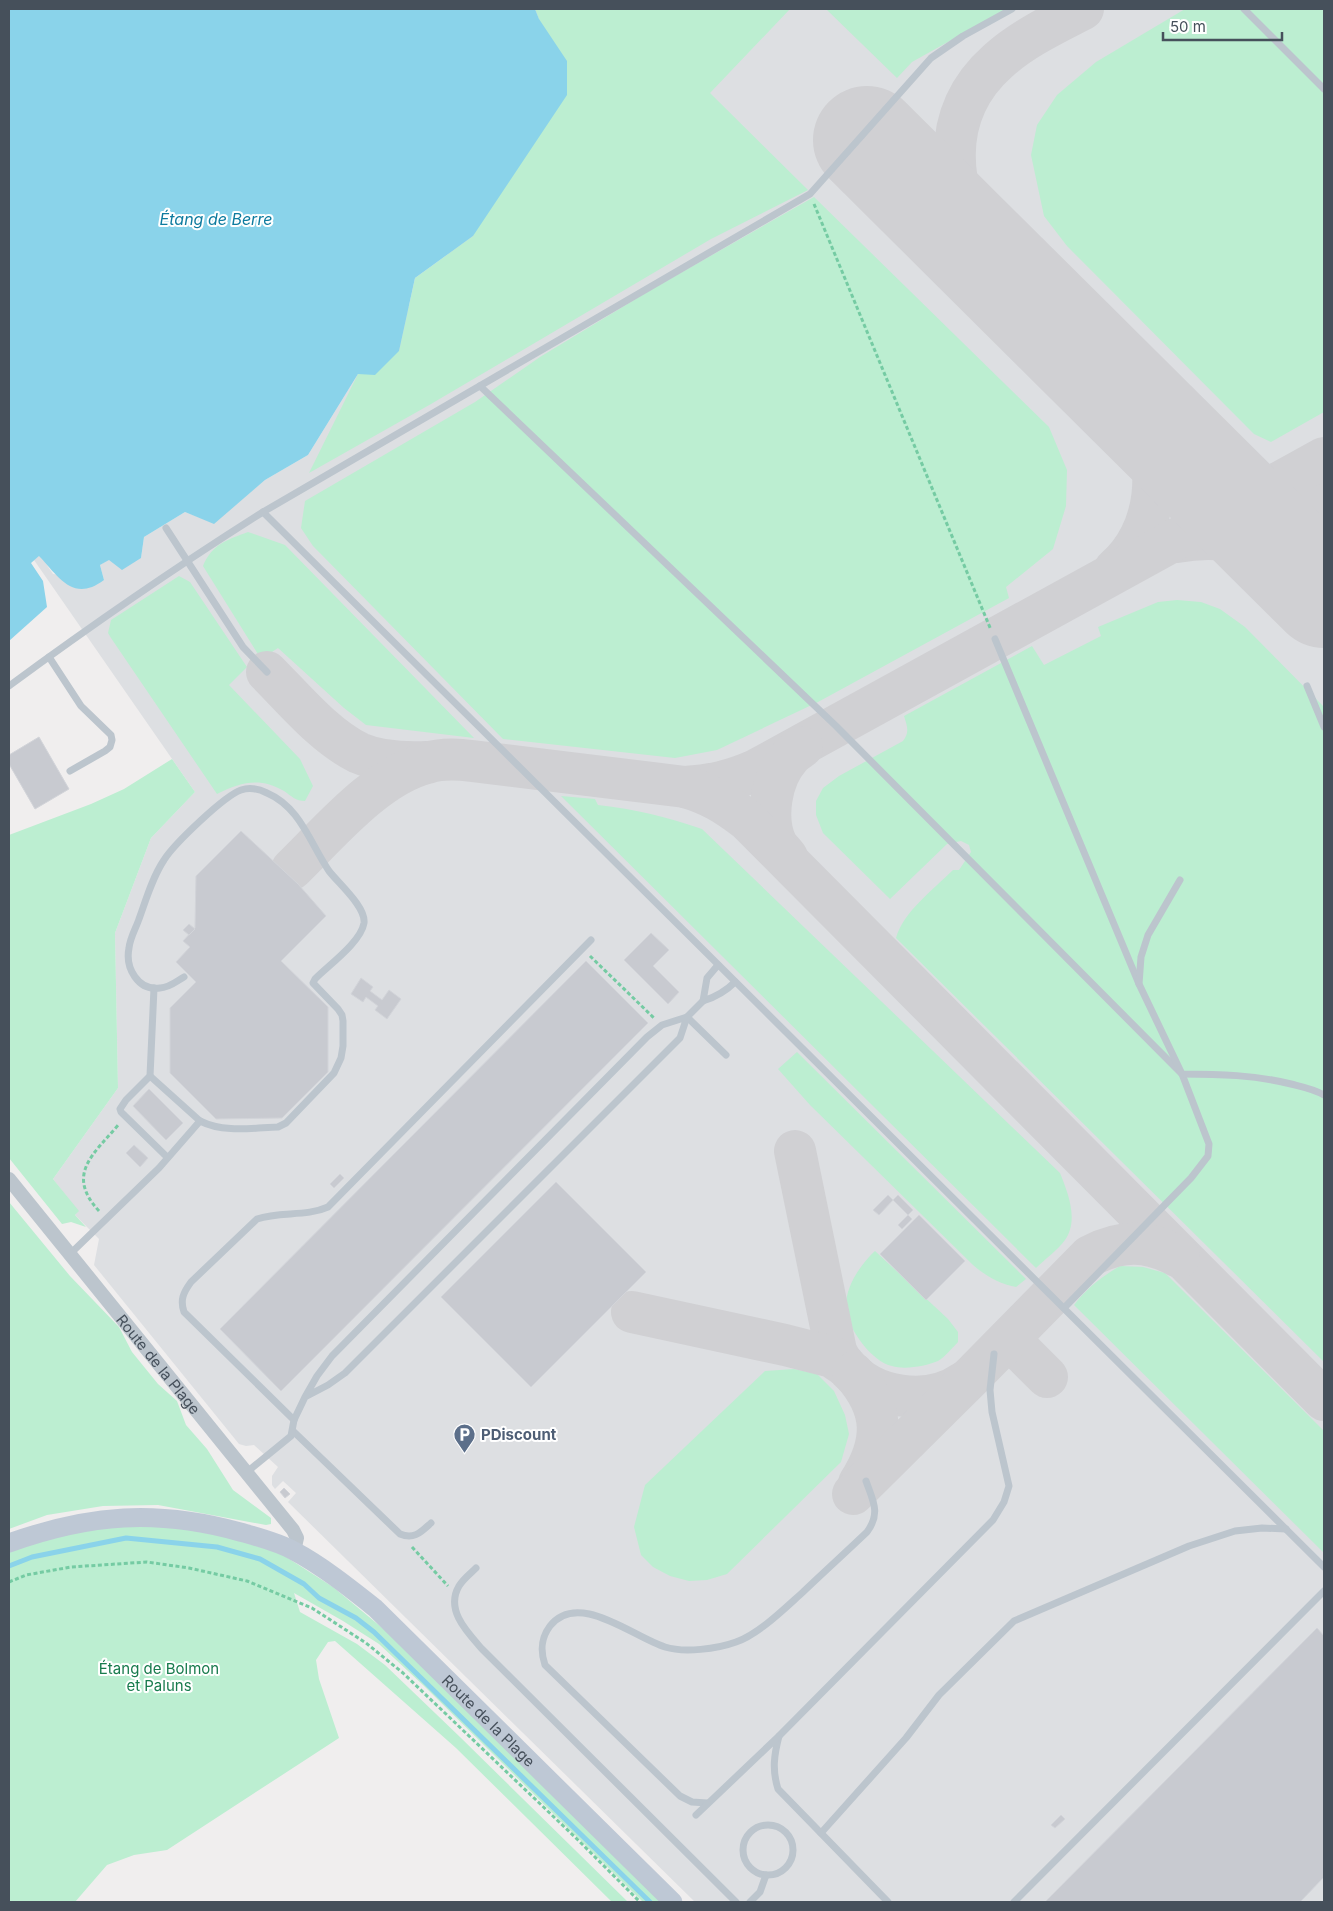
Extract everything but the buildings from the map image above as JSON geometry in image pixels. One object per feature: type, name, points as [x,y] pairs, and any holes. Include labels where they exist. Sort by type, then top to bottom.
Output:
[{"type":"street","name":"Route de la Plage","points":[[9,1179],[294,1530],[297,1538],[294,1551]]},
{"type":"street","name":"Route de la Plage","points":[[9,1543],[36,1533],[80,1522],[125,1516],[180,1520],[222,1527],[260,1538],[294,1551],[347,1586],[375,1608],[674,1902]]},
{"type":"lane","points":[[9,686],[84,631],[188,560],[263,512],[810,194],[931,58],[963,36],[1012,9]]},
{"type":"lane","points":[[1244,9],[1324,89]]},
{"type":"lane","points":[[480,386],[836,726],[1182,1074],[1230,1074],[1269,1078],[1316,1090],[1324,1095]]},
{"type":"lane","points":[[263,512],[1324,1567]]},
{"type":"lane","points":[[166,528],[243,648],[267,672]]},
{"type":"lane","points":[[995,639],[1139,984],[1182,1074],[1209,1144],[1208,1156],[1191,1178],[1064,1308]]},
{"type":"lane","points":[[49,657],[81,706],[108,730],[112,740],[110,747],[105,751],[70,771]]},
{"type":"lane","points":[[1307,686],[1324,727]]},
{"type":"lane","points":[[150,1076],[200,1121],[221,1129],[278,1127],[286,1123],[334,1073],[341,1058],[343,1038],[342,1015],[338,1008],[313,983],[359,935],[364,924],[364,915],[360,905],[330,871],[298,817],[275,796],[259,789],[243,789],[231,795],[211,811],[165,858],[157,871],[129,947],[128,961],[132,974],[140,983],[154,988],[171,985],[184,977]]},
{"type":"lane","points":[[1139,984],[1141,956],[1148,935],[1180,880]]},
{"type":"lane","points":[[294,1420],[184,1312],[181,1303],[183,1292],[191,1282],[257,1219],[269,1215],[318,1212],[328,1207],[591,940]]},
{"type":"lane","points":[[703,1001],[707,978],[718,965]]},
{"type":"lane","points":[[247,1472],[287,1441],[293,1431],[294,1420],[316,1376],[332,1356],[648,1036],[662,1026],[686,1017],[703,1001],[725,992],[735,982]]},
{"type":"lane","points":[[154,988],[150,1076],[122,1105],[121,1112],[167,1157]]},
{"type":"lane","points":[[686,1017],[726,1055]]},
{"type":"lane","points":[[305,1397],[328,1385],[345,1373],[680,1038],[686,1017]]},
{"type":"lane","points":[[70,1254],[158,1168],[200,1121]]},
{"type":"lane","points":[[696,1815],[779,1736],[993,1520],[1004,1502],[1008,1486],[992,1412],[990,1390],[994,1354]]},
{"type":"lane","points":[[293,1431],[400,1534],[407,1537],[417,1535],[431,1523]]},
{"type":"lane","points":[[708,1803],[692,1802],[680,1796],[545,1665],[541,1652],[544,1634],[556,1618],[576,1613],[597,1615],[666,1647],[701,1650],[737,1642],[770,1621],[867,1532],[874,1523],[876,1513],[866,1481]]},
{"type":"lane","points":[[821,1833],[906,1738],[939,1695],[1014,1621],[1188,1546],[1235,1531],[1262,1528],[1286,1530]]},
{"type":"lane","points":[[476,1568],[459,1586],[456,1595],[455,1604],[459,1620],[464,1628],[482,1649],[736,1902]]},
{"type":"lane","points":[[1014,1902],[1324,1591]]},
{"type":"lane","points":[[779,1736],[773,1756],[773,1775],[778,1789],[888,1902]]},
{"type":"lane","points":[[766,1825],[782,1830],[791,1842],[793,1850],[787,1866],[781,1871],[766,1875],[758,1873],[745,1862],[743,1845],[751,1831],[766,1825]]},
{"type":"lane","points":[[750,1902],[760,1892],[766,1875]]},
{"type":"path","points":[[810,194],[995,639]]},
{"type":"path","points":[[583,948],[662,1026]]},
{"type":"path","points":[[107,1219],[89,1200],[82,1181],[89,1161],[125,1116]]},
{"type":"path","points":[[407,1537],[414,1550],[456,1595]]},
{"type":"path","points":[[9,1582],[26,1575],[71,1567],[147,1562],[189,1568],[247,1581],[312,1608],[366,1642],[403,1673],[578,1840],[640,1902]]},
{"type":"shaded area","points":[[535,9],[1324,9],[1324,1902],[695,1902],[288,1502],[296,1493],[283,1481],[275,1489],[272,1485],[272,1476],[278,1467],[254,1445],[246,1446],[239,1444],[94,1265],[99,1239],[75,1215],[78,1211],[53,1179],[118,1088],[115,933],[151,838],[195,792],[34,560],[40,555],[53,574],[104,580],[100,565],[108,560],[141,558],[144,537],[185,512],[214,523],[265,480],[308,455],[358,374],[567,95]]},
{"type":"green space","points":[[535,9],[790,9],[710,93],[808,190],[711,239],[431,404],[309,473],[358,374],[399,351],[415,278],[473,236],[539,19]]},
{"type":"green space","points":[[826,9],[1007,9],[912,62],[897,78]]},
{"type":"green space","points":[[1185,9],[1324,9],[1324,412],[1271,442],[1254,434],[1067,246],[1044,216],[1031,155],[1037,125],[1057,95],[1096,62]]},
{"type":"green space","points":[[814,197],[1049,427],[1067,470],[1066,506],[1053,549],[1006,587],[1009,598],[818,702],[717,750],[675,758],[503,739],[313,546],[301,528],[305,501],[475,402],[540,357],[649,291]]},
{"type":"green space","points":[[248,532],[285,545],[474,738],[366,725],[344,708],[278,648],[261,659],[203,566],[211,553],[221,544]]},
{"type":"green space","points":[[179,576],[190,582],[247,667],[229,685],[300,759],[313,786],[305,801],[296,799],[275,787],[259,783],[234,786],[217,794],[108,633],[111,620]]},
{"type":"green space","points":[[1177,600],[1201,602],[1220,609],[1245,627],[1324,707],[1324,1362],[896,938],[905,919],[920,901],[953,870],[959,870],[971,852],[969,845],[961,841],[947,844],[890,899],[823,833],[816,815],[816,801],[823,788],[839,776],[903,741],[907,732],[904,716],[1032,646],[1044,665],[1101,636],[1098,627],[1158,602]]},
{"type":"green space","points":[[172,759],[195,792],[151,838],[115,933],[118,1088],[53,1179],[79,1211],[75,1215],[86,1227],[71,1222],[62,1224],[9,1158],[9,835],[91,804],[124,789]]},
{"type":"green space","points":[[561,796],[595,799],[598,805],[651,814],[702,829],[1060,1173],[1069,1198],[1072,1215],[1069,1232],[1062,1244],[1036,1268]]},
{"type":"green space","points":[[797,1052],[1026,1279],[1016,1287],[1004,1284],[988,1276],[973,1265],[810,1105],[778,1069]]},
{"type":"green space","points":[[9,1202],[70,1276],[119,1327],[132,1352],[158,1384],[177,1401],[186,1425],[207,1449],[233,1490],[271,1518],[271,1524],[266,1525],[158,1505],[103,1506],[47,1515],[9,1529]]},
{"type":"green space","points":[[875,1251],[948,1319],[958,1332],[958,1342],[938,1361],[915,1367],[903,1368],[892,1366],[884,1363],[869,1351],[856,1334],[847,1316],[846,1300],[854,1277]]},
{"type":"green space","points":[[1120,1266],[1143,1267],[1165,1273],[1324,1431],[1324,1553],[1074,1305],[1095,1283]]},
{"type":"green space","points":[[794,1369],[817,1374],[834,1391],[845,1415],[849,1434],[841,1462],[727,1574],[707,1580],[689,1581],[670,1576],[653,1567],[641,1555],[634,1527],[645,1485],[765,1371]]},
{"type":"green space","name":"Étang de Bolmon et Paluns","points":[[163,1525],[218,1534],[280,1553],[333,1587],[386,1631],[661,1902],[643,1902],[379,1644],[294,1593],[300,1612],[357,1644],[385,1665],[628,1902],[612,1902],[456,1748],[335,1641],[328,1642],[316,1660],[319,1679],[339,1738],[167,1850],[134,1855],[107,1865],[75,1902],[9,1902],[9,1552],[61,1534],[103,1526]]},
{"type":"water","name":"Étang de Berre","points":[[9,9],[535,9],[539,19],[567,61],[567,95],[473,236],[415,278],[399,351],[375,375],[358,374],[308,455],[265,480],[214,524],[185,512],[144,537],[141,558],[122,570],[109,560],[100,565],[104,580],[93,586],[84,589],[75,588],[67,584],[39,556],[31,563],[43,581],[47,607],[9,641]]},
{"type":"waterway","points":[[9,1566],[32,1557],[126,1538],[217,1547],[260,1559],[304,1584],[319,1598],[356,1618],[374,1632],[650,1902]]},
{"type":"taxiway","points":[[985,257],[963,207],[957,181],[955,155],[957,130],[965,106],[978,83],[1007,53],[1039,32],[1083,9]]},
{"type":"taxiway","points":[[1109,380],[1135,414],[1145,433],[1151,453],[1153,474],[1152,496],[1148,517],[1140,536],[1129,554],[1115,569]]},
{"type":"taxiway","points":[[685,787],[721,782],[756,770],[1324,458]]},
{"type":"taxiway","points":[[1324,486],[1315,511],[1312,538],[1315,565],[1324,590]]},
{"type":"taxiway","points":[[1176,542],[1197,539],[1234,541],[1265,552],[1314,584]]},
{"type":"taxiway","points":[[267,672],[322,727],[346,746],[375,758],[393,761],[427,762]]},
{"type":"taxiway","points":[[787,857],[777,845],[773,835],[770,811],[778,776],[791,756],[802,747]]},
{"type":"taxiway","points":[[292,869],[354,807],[372,793],[408,770],[438,760],[466,760],[685,787],[710,796],[747,820],[1324,1400]]},
{"type":"taxiway","points":[[795,1151],[836,1351],[841,1361],[855,1376],[869,1385],[884,1392],[901,1396],[934,1395],[950,1390],[964,1382]]},
{"type":"taxiway","points":[[853,1494],[1090,1256],[1102,1250],[1124,1244],[1135,1244],[1157,1247],[1179,1257]]},
{"type":"taxiway","points":[[632,1312],[785,1345],[832,1357],[844,1365]]},
{"type":"taxiway","points":[[1009,1339],[1047,1377]]},
{"type":"taxiway","points":[[853,1373],[871,1400],[878,1426],[874,1454],[859,1483]]},
{"type":"runway","points":[[867,140],[1324,594]]},
{"type":"place","name":"PDiscount","points":[[465,1453]]}]
